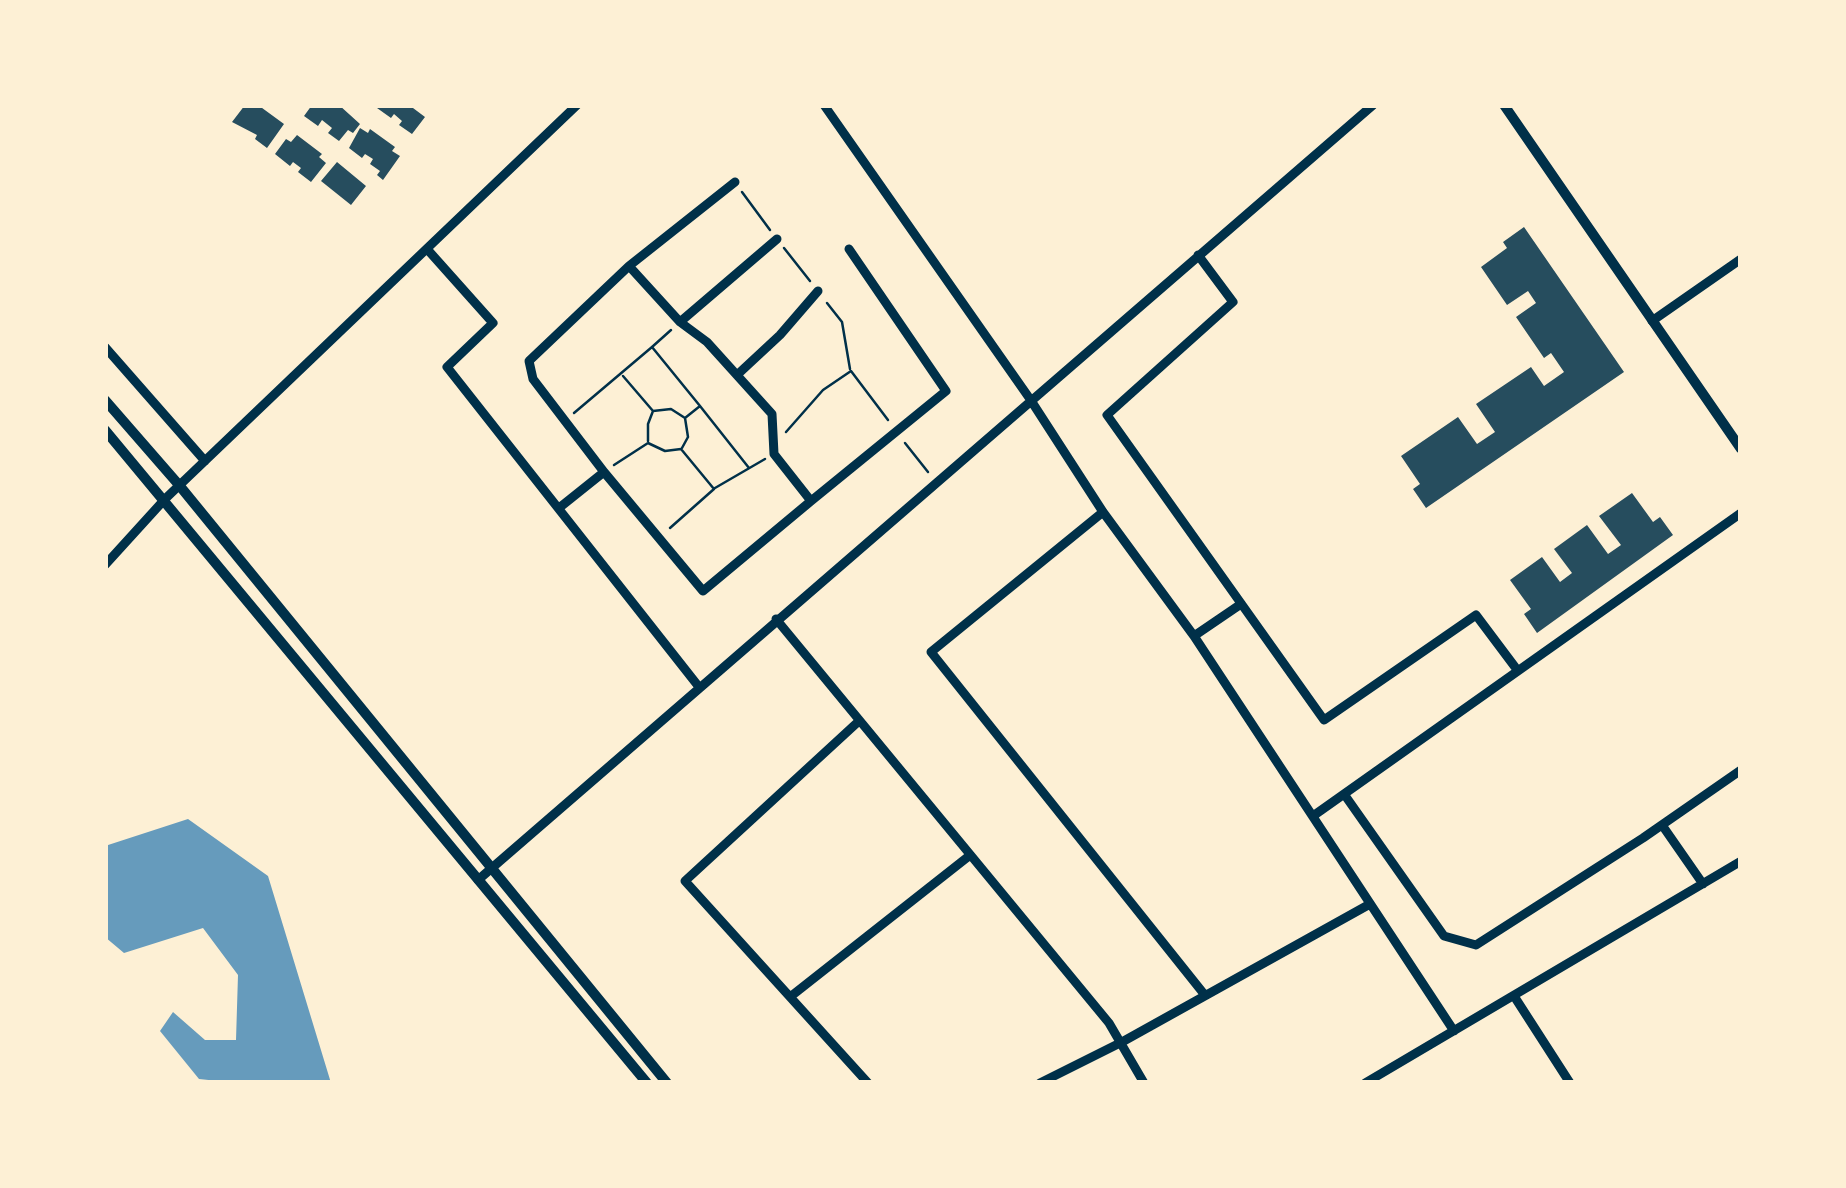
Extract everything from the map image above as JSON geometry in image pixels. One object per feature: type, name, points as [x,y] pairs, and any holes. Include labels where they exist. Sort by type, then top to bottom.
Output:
[{"type":"street","points":[[105,565],[179,486],[577,105]]},
{"type":"street","points":[[824,105],[1030,398],[1103,512],[1194,636],[1454,1031]]},
{"type":"street","points":[[478,880],[1372,105]]},
{"type":"street","points":[[1504,105],[1741,448]]},
{"type":"street","points":[[735,182],[628,266],[529,360],[532,379],[703,591],[946,391],[850,249]]},
{"type":"street","points":[[680,322],[777,239]]},
{"type":"street","points":[[426,249],[493,323],[447,367],[700,687]]},
{"type":"street","points":[[1198,254],[1233,302],[1108,415],[1324,720],[1476,616],[1518,671]]},
{"type":"street","points":[[1652,320],[1741,260]]},
{"type":"street","points":[[628,266],[680,322],[707,342],[772,414],[773,448],[811,501]]},
{"type":"street","points":[[737,375],[780,335],[818,291]]},
{"type":"street","points":[[105,346],[205,461]]},
{"type":"street","points":[[105,400],[667,1083]]},
{"type":"street","points":[[105,430],[647,1083]]},
{"type":"street","points":[[558,508],[604,472]]},
{"type":"street","points":[[1103,512],[931,652],[1204,994]]},
{"type":"street","points":[[1314,816],[1738,515],[1741,528]]},
{"type":"street","points":[[1194,636],[1242,604]]},
{"type":"street","points":[[776,619],[1122,1042],[1144,1083]]},
{"type":"street","points":[[860,721],[685,881],[868,1083]]},
{"type":"street","points":[[1344,794],[1444,936],[1476,945],[1741,770]]},
{"type":"street","points":[[1662,825],[1703,884]]},
{"type":"street","points":[[790,997],[970,856]]},
{"type":"street","points":[[1364,1083],[1741,861]]},
{"type":"street","points":[[1040,1083],[1122,1042],[1370,904]]},
{"type":"street","points":[[1514,996],[1570,1083]]},
{"type":"path","points":[[735,182],[842,322],[850,371],[935,481]]},
{"type":"path","points":[[565,421],[680,322]]},
{"type":"path","points":[[652,347],[749,468]]},
{"type":"path","points":[[659,538],[714,488],[749,468],[773,448],[824,390],[850,371]]},
{"type":"path","points":[[622,374],[653,411]]},
{"type":"path","points":[[685,418],[700,406]]},
{"type":"path","points":[[653,411],[672,410],[685,418],[688,437],[681,449]]},
{"type":"path","points":[[648,442],[653,411]]},
{"type":"path","points":[[648,442],[666,450],[681,449]]},
{"type":"path","points":[[604,472],[648,442]]},
{"type":"path","points":[[681,449],[714,488]]},
{"type":"water","points":[[188,819],[268,876],[331,1083],[199,1079],[160,1031],[173,1012],[205,1040],[236,1040],[238,975],[203,928],[124,953],[105,937],[105,846]]},
{"type":"building","points":[[245,105],[258,105],[284,124],[267,148],[255,139],[257,135],[232,122]]},
{"type":"building","points":[[312,105],[339,105],[360,124],[339,141],[328,133],[332,128],[322,120],[318,126],[304,116]]},
{"type":"building","points":[[409,105],[425,117],[412,134],[399,125],[402,121],[394,114],[391,118],[377,108]]},
{"type":"building","points":[[360,128],[368,133],[370,129],[395,147],[392,151],[400,156],[383,180],[377,175],[380,171],[370,164],[373,159],[365,154],[362,158],[349,148]]},
{"type":"building","points":[[297,135],[322,154],[319,157],[326,163],[311,182],[298,172],[301,168],[293,162],[290,166],[275,154],[286,139],[291,142]]},
{"type":"building","points":[[337,162],[366,186],[351,205],[321,181]]},
{"type":"building","points":[[1524,227],[1624,372],[1426,508],[1413,489],[1420,484],[1401,456],[1458,417],[1477,444],[1495,432],[1476,404],[1531,367],[1544,386],[1564,372],[1551,353],[1544,358],[1516,317],[1536,303],[1528,291],[1507,305],[1481,267],[1507,248],[1503,242]]},
{"type":"building","points":[[1632,493],[1653,522],[1660,517],[1673,535],[1537,633],[1524,614],[1531,609],[1510,580],[1542,557],[1560,582],[1572,573],[1554,549],[1587,525],[1608,554],[1621,545],[1599,516]]}]
